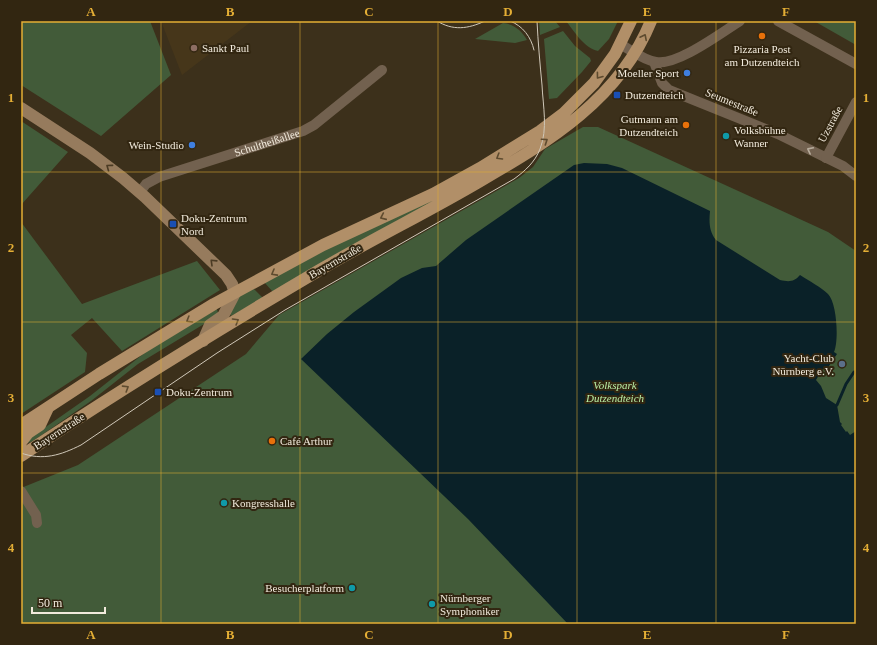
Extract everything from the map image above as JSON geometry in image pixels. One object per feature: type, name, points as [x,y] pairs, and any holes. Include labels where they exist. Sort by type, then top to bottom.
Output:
[{"type":"main road","name":"Bayernstraße","points":[[21,425],[106,370],[235,293],[339,237],[439,191],[489,163],[540,131],[564,113],[586,92],[608,64],[631,21]]},
{"type":"main road","name":"Bayernstraße","points":[[21,456],[99,405],[317,271],[426,212],[542,144],[565,128],[595,102],[617,79],[635,53],[651,21]]},
{"type":"main road","points":[[21,108],[90,153],[140,192],[220,269],[232,284],[235,293],[223,316],[210,325],[203,341]]},
{"type":"main road","points":[[21,442],[28,433],[40,425],[48,408]]},
{"type":"street","points":[[620,44],[654,62],[662,62],[678,58],[740,21]]},
{"type":"street","points":[[778,21],[856,64]]},
{"type":"street","name":"Seumestraße","points":[[654,62],[662,83],[669,90],[778,134],[843,166],[856,176]]},
{"type":"street","name":"Schultheißallee","points":[[140,192],[146,184],[159,177],[303,131],[314,125],[382,70]]},
{"type":"street","name":"Uzstraße","points":[[826,158],[856,102]]},
{"type":"street","points":[[21,491],[36,515],[37,523]]},
{"type":"shaded area","name":"Sankt Paul","points":[[161,21],[252,21],[182,75]]},
{"type":"green space","points":[[21,21],[150,21],[171,75],[101,136],[21,85]]},
{"type":"green space","points":[[539,21],[555,21],[560,27],[540,35]]},
{"type":"green space","points":[[566,21],[618,21],[609,39],[598,51],[584,43]]},
{"type":"green space","points":[[814,21],[856,22],[856,45]]},
{"type":"green space","points":[[503,23],[517,28],[527,40],[515,43],[475,39]]},
{"type":"green space","points":[[563,31],[575,46],[590,58],[591,61],[557,98],[549,99],[544,39]]},
{"type":"green space","points":[[21,121],[68,152],[21,205]]},
{"type":"green space","name":"Volkspark Dutzendteich","points":[[583,127],[598,127],[828,232],[856,251],[856,624],[21,624],[21,488],[78,465],[246,354],[279,315],[519,178],[533,167],[545,149]]},
{"type":"green space","points":[[472,180],[273,292],[264,282],[289,266]]},
{"type":"green space","points":[[21,222],[82,304],[197,261],[220,290],[122,351],[92,318],[71,335],[87,353],[85,372],[21,414]]},
{"type":"green space","points":[[252,287],[263,298],[231,316],[230,314],[235,297]]},
{"type":"green space","points":[[217,309],[218,313],[214,318],[138,364],[91,401],[28,443],[30,438],[90,396],[147,351]]},
{"type":"water","points":[[584,163],[607,164],[622,168],[710,211],[710,226],[716,240],[780,280],[791,281],[800,275],[822,289],[831,299],[835,313],[837,331],[836,347],[834,352],[837,354],[827,369],[825,366],[824,367],[816,380],[821,386],[826,398],[837,405],[841,425],[846,432],[847,431],[850,435],[856,431],[856,624],[568,624],[468,519],[301,359],[327,334],[354,312],[401,278],[422,268],[436,266],[466,240],[574,165]]},
{"type":"waterway","points":[[837,405],[846,384],[854,372],[856,372]]},
{"type":"tram line","points":[[437,21],[455,28],[473,26],[485,21]]},
{"type":"tram line","points":[[510,21],[526,32],[534,50]]},
{"type":"tram line","points":[[21,453],[37,457],[52,456],[66,452],[81,445],[217,353],[285,310],[522,173],[538,154],[544,134],[544,109],[537,21]]},
{"type":"place","name":"Pizzaria Post am Dutzendteich","points":[[762,36]]},
{"type":"place","name":"Sankt Paul","points":[[194,48]]},
{"type":"place","name":"Moeller Sport","points":[[687,73]]},
{"type":"place","name":"Dutzendteich","points":[[617,95]]},
{"type":"place","name":"Gutmann am Dutzendteich","points":[[686,125]]},
{"type":"place","name":"Volksbühne Wanner","points":[[726,136]]},
{"type":"place","name":"Wein-Studio","points":[[192,145]]},
{"type":"place","name":"Doku-Zentrum Nord","points":[[173,224]]},
{"type":"place","name":"Yacht-Club Nürnberg e.V.","points":[[842,364]]},
{"type":"place","name":"Doku-Zentrum","points":[[158,392]]},
{"type":"place","name":"Café Arthur","points":[[272,441]]},
{"type":"place","name":"Kongresshalle","points":[[224,503]]},
{"type":"place","name":"Besucherplatform","points":[[352,588]]},
{"type":"place","name":"Nürnberger Symphoniker","points":[[432,604]]}]
